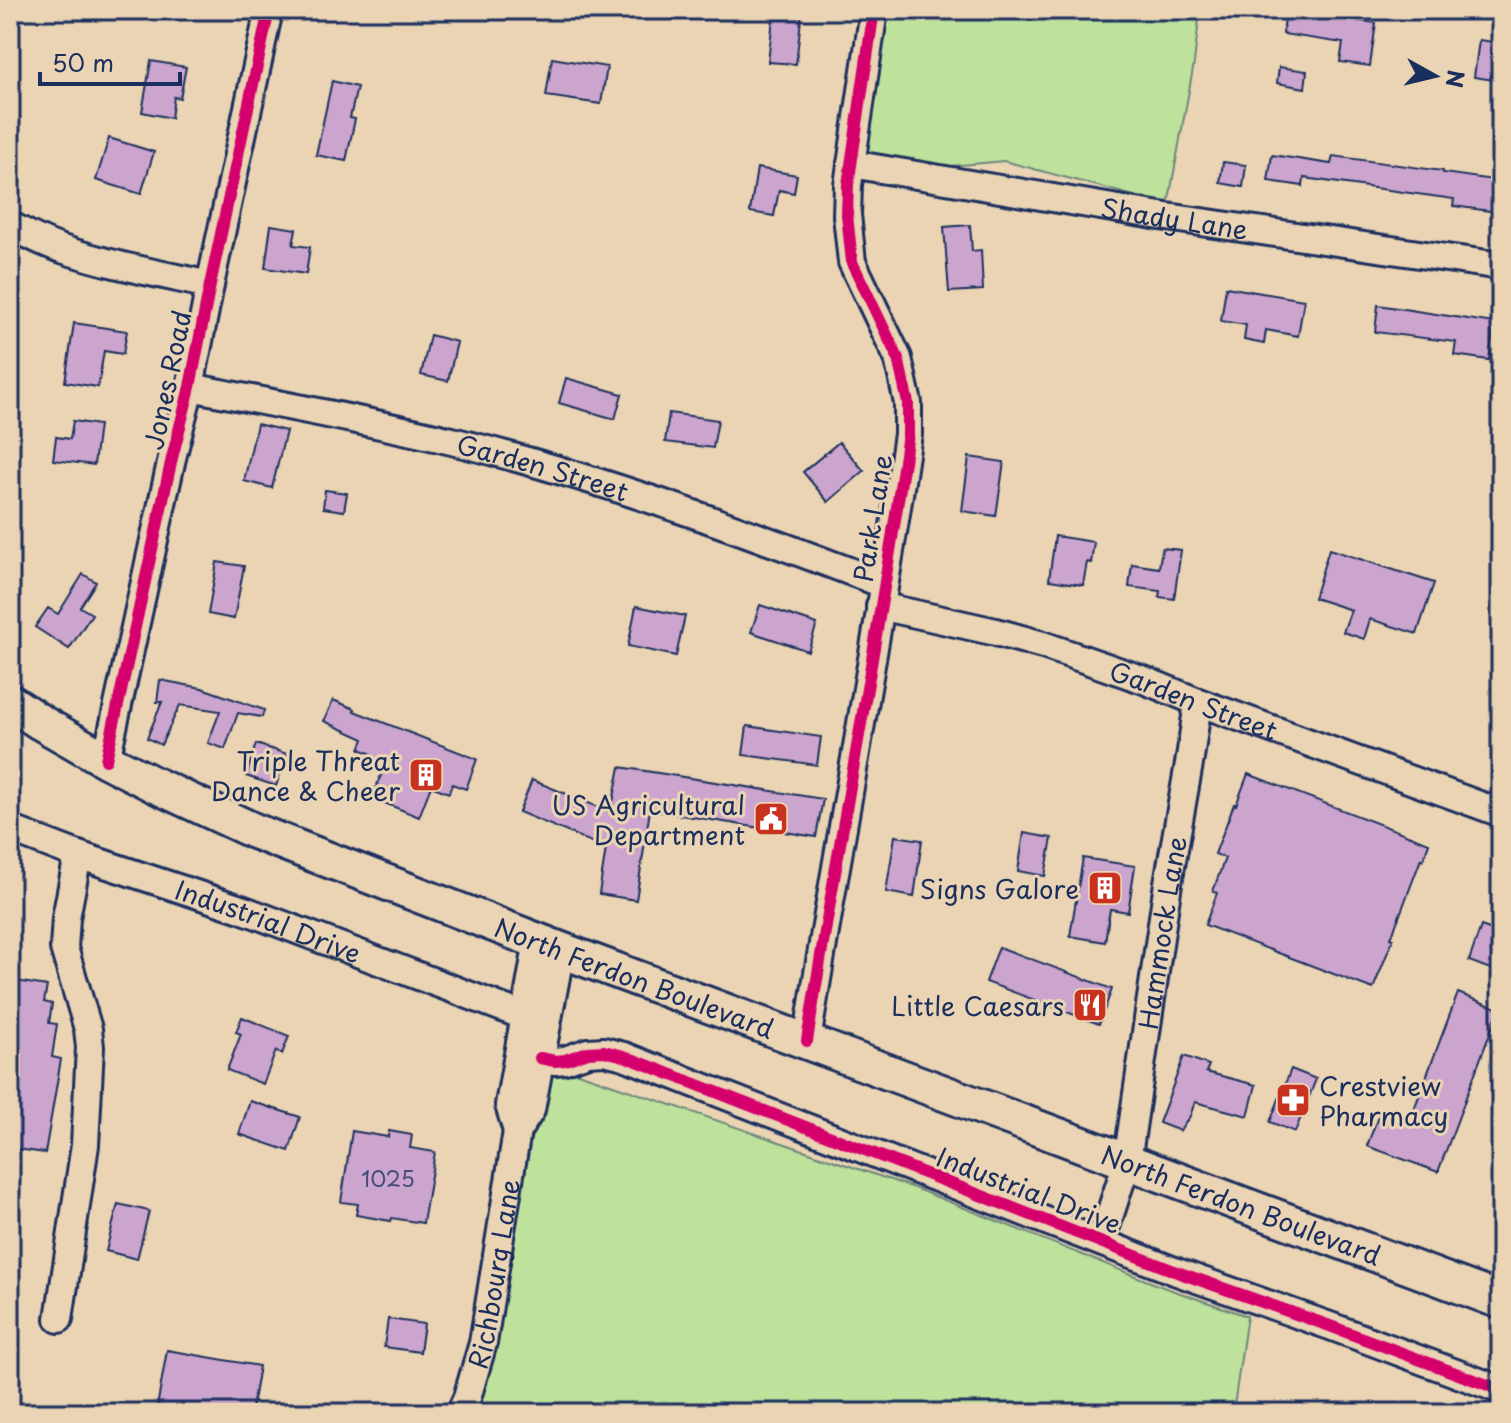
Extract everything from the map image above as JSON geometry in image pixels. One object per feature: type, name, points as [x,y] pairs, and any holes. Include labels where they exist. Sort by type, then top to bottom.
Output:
[{"type":"main road","name":"North Ferdon Boulevard","points":[[10,702],[106,760],[254,831],[1501,1301]]},
{"type":"street","name":"Jones Road","points":[[106,760],[190,387],[269,10]]},
{"type":"street","name":"Park Lane","points":[[807,1041],[906,445],[908,403],[898,358],[852,262],[847,215],[848,185],[874,10]]},
{"type":"street","name":"Shady Lane","points":[[851,164],[1160,216],[1501,266]]},
{"type":"street","points":[[10,225],[61,249],[210,285]]},
{"type":"street","name":"Garden Street","points":[[190,387],[438,438],[547,467],[668,505],[882,595],[1144,680],[1501,813]]},
{"type":"street","name":"Hammock Lane","points":[[1101,1242],[1127,1162],[1198,702]]},
{"type":"street","name":"Industrial Drive","points":[[10,829],[244,910],[524,1016]]},
{"type":"street","points":[[59,1319],[85,1145],[90,1047],[88,1029],[64,948],[66,918],[78,855]]},
{"type":"street","name":"Richbourg Lane","points":[[517,1131],[509,1105],[524,1016],[550,945]]},
{"type":"street","name":"Richbourg Lane","points":[[460,1413],[483,1343],[517,1131],[531,1110],[540,1058],[550,945]]},
{"type":"street","name":"Industrial Drive","points":[[540,1058],[565,1060],[588,1052],[604,1051],[624,1056],[1177,1272],[1501,1390]]},
{"type":"green space","points":[[885,10],[1200,10],[1194,63],[1168,205],[1004,161],[929,168],[865,157]]},
{"type":"green space","points":[[543,1061],[914,1188],[1163,1287],[1247,1316],[1233,1413],[472,1413],[526,1126]]},
{"type":"building","points":[[774,10],[802,10],[796,64],[768,62]]},
{"type":"building","points":[[1286,10],[1334,14],[1333,17],[1376,23],[1370,66],[1340,62],[1343,43],[1283,34]]},
{"type":"building","points":[[1479,40],[1501,43],[1501,81],[1474,77]]},
{"type":"building","points":[[552,58],[607,67],[601,104],[546,96]]},
{"type":"building","points":[[151,61],[186,67],[180,98],[174,97],[171,118],[142,112]]},
{"type":"building","points":[[1279,67],[1307,71],[1305,88],[1277,83]]},
{"type":"building","points":[[332,81],[357,87],[350,118],[355,119],[346,161],[316,155]]},
{"type":"building","points":[[109,138],[154,152],[141,194],[96,180]]},
{"type":"building","points":[[1272,155],[1331,164],[1333,156],[1501,181],[1498,212],[1453,206],[1454,199],[1304,178],[1303,186],[1268,181]]},
{"type":"building","points":[[1223,162],[1246,165],[1243,187],[1220,183]]},
{"type":"building","points":[[757,168],[797,175],[794,193],[779,190],[774,216],[750,212]]},
{"type":"building","points":[[271,225],[296,229],[293,245],[310,247],[306,274],[265,268]]},
{"type":"building","points":[[970,225],[972,251],[981,250],[983,290],[949,292],[944,227]]},
{"type":"building","points":[[1226,287],[1304,300],[1298,336],[1266,330],[1264,344],[1244,340],[1246,325],[1221,321]]},
{"type":"building","points":[[1378,305],[1494,323],[1489,360],[1454,355],[1456,342],[1375,332]]},
{"type":"building","points":[[74,323],[127,331],[123,354],[104,351],[98,387],[65,382]]},
{"type":"building","points":[[430,335],[457,342],[448,381],[421,375]]},
{"type":"building","points":[[566,378],[622,394],[615,419],[559,403]]},
{"type":"building","points":[[669,413],[718,420],[713,448],[665,442]]},
{"type":"building","points":[[73,421],[99,425],[94,465],[53,460],[56,437],[70,439]]},
{"type":"building","points":[[257,424],[286,431],[272,488],[244,481]]},
{"type":"building","points":[[839,442],[864,471],[828,502],[803,472]]},
{"type":"building","points":[[969,457],[1004,462],[996,516],[962,511]]},
{"type":"building","points":[[325,490],[347,493],[344,511],[323,508]]},
{"type":"building","points":[[1055,536],[1094,542],[1083,585],[1049,580]]},
{"type":"building","points":[[1162,548],[1181,550],[1174,599],[1159,597],[1160,591],[1129,587],[1132,564],[1159,568]]},
{"type":"building","points":[[1329,549],[1434,583],[1417,634],[1370,619],[1364,639],[1343,632],[1351,610],[1314,598]]},
{"type":"building","points":[[217,562],[244,566],[234,619],[208,614]]},
{"type":"building","points":[[83,574],[96,582],[80,607],[92,614],[69,649],[35,627],[48,608],[58,614]]},
{"type":"building","points":[[760,605],[817,624],[808,651],[751,632]]},
{"type":"building","points":[[636,606],[685,616],[676,656],[628,646]]},
{"type":"building","points":[[160,680],[202,688],[264,710],[262,717],[238,713],[225,749],[208,743],[220,711],[180,705],[161,745],[147,738],[162,702],[157,702]]},
{"type":"building","name":"Triple Threat Dance & Cheer","points":[[333,700],[477,759],[466,789],[452,784],[449,793],[431,786],[419,817],[372,798],[384,767],[369,761],[372,754],[360,749],[364,739],[324,721]]},
{"type":"building","points":[[747,726],[821,737],[817,765],[743,755]]},
{"type":"building","points":[[256,744],[287,754],[276,786],[246,776]]},
{"type":"building","points":[[620,767],[823,799],[816,837],[650,810],[636,900],[599,894],[606,848],[519,812],[532,780],[611,812]]},
{"type":"building","points":[[1248,774],[1429,843],[1373,989],[1205,925],[1225,858],[1215,854]]},
{"type":"building","points":[[1024,833],[1052,838],[1045,876],[1018,871]]},
{"type":"building","points":[[895,836],[922,840],[914,897],[886,892]]},
{"type":"building","name":"Signs Galore","points":[[1083,858],[1135,866],[1128,912],[1110,909],[1105,942],[1070,936]]},
{"type":"building","points":[[1481,926],[1501,933],[1501,973],[1469,961]]},
{"type":"building","points":[[999,947],[1112,989],[1099,1024],[986,982]]},
{"type":"building","points":[[10,980],[47,986],[44,1002],[52,1004],[49,1023],[57,1024],[52,1057],[61,1059],[45,1153],[10,1148]]},
{"type":"building","points":[[1458,993],[1499,1009],[1438,1172],[1367,1146],[1379,1114],[1408,1125]]},
{"type":"building","points":[[242,1017],[289,1036],[282,1054],[276,1051],[263,1084],[227,1070],[241,1034],[236,1032]]},
{"type":"building","points":[[1184,1056],[1209,1065],[1206,1072],[1256,1085],[1248,1116],[1195,1102],[1180,1131],[1159,1123]]},
{"type":"building","name":"Crestview Pharmacy","points":[[1291,1069],[1316,1079],[1295,1132],[1270,1122]]},
{"type":"building","points":[[250,1101],[300,1117],[289,1151],[239,1134]]},
{"type":"building","points":[[352,1131],[388,1137],[389,1131],[412,1135],[410,1148],[435,1152],[423,1223],[356,1215],[358,1204],[341,1202]]},
{"type":"building","points":[[118,1204],[149,1211],[137,1259],[106,1251]]},
{"type":"building","points":[[388,1319],[424,1324],[420,1352],[384,1347]]},
{"type":"building","points":[[167,1350],[259,1366],[251,1413],[156,1413]]},
{"type":"cycle path","points":[[106,760],[190,387],[269,10]]},
{"type":"cycle path","points":[[807,1041],[908,434],[908,403],[898,358],[852,262],[847,215],[848,185],[874,10]]},
{"type":"cycle path","points":[[540,1058],[565,1060],[588,1052],[604,1051],[624,1056],[1177,1272],[1501,1390]]},
{"type":"place","name":"Triple Threat Dance & Cheer","points":[[426,775]]},
{"type":"place","name":"US Agricultural Department","points":[[771,819]]},
{"type":"place","name":"Signs Galore","points":[[1105,888]]},
{"type":"place","name":"Little Caesars","points":[[1090,1005]]},
{"type":"place","name":"Crestview Pharmacy","points":[[1293,1100]]}]
